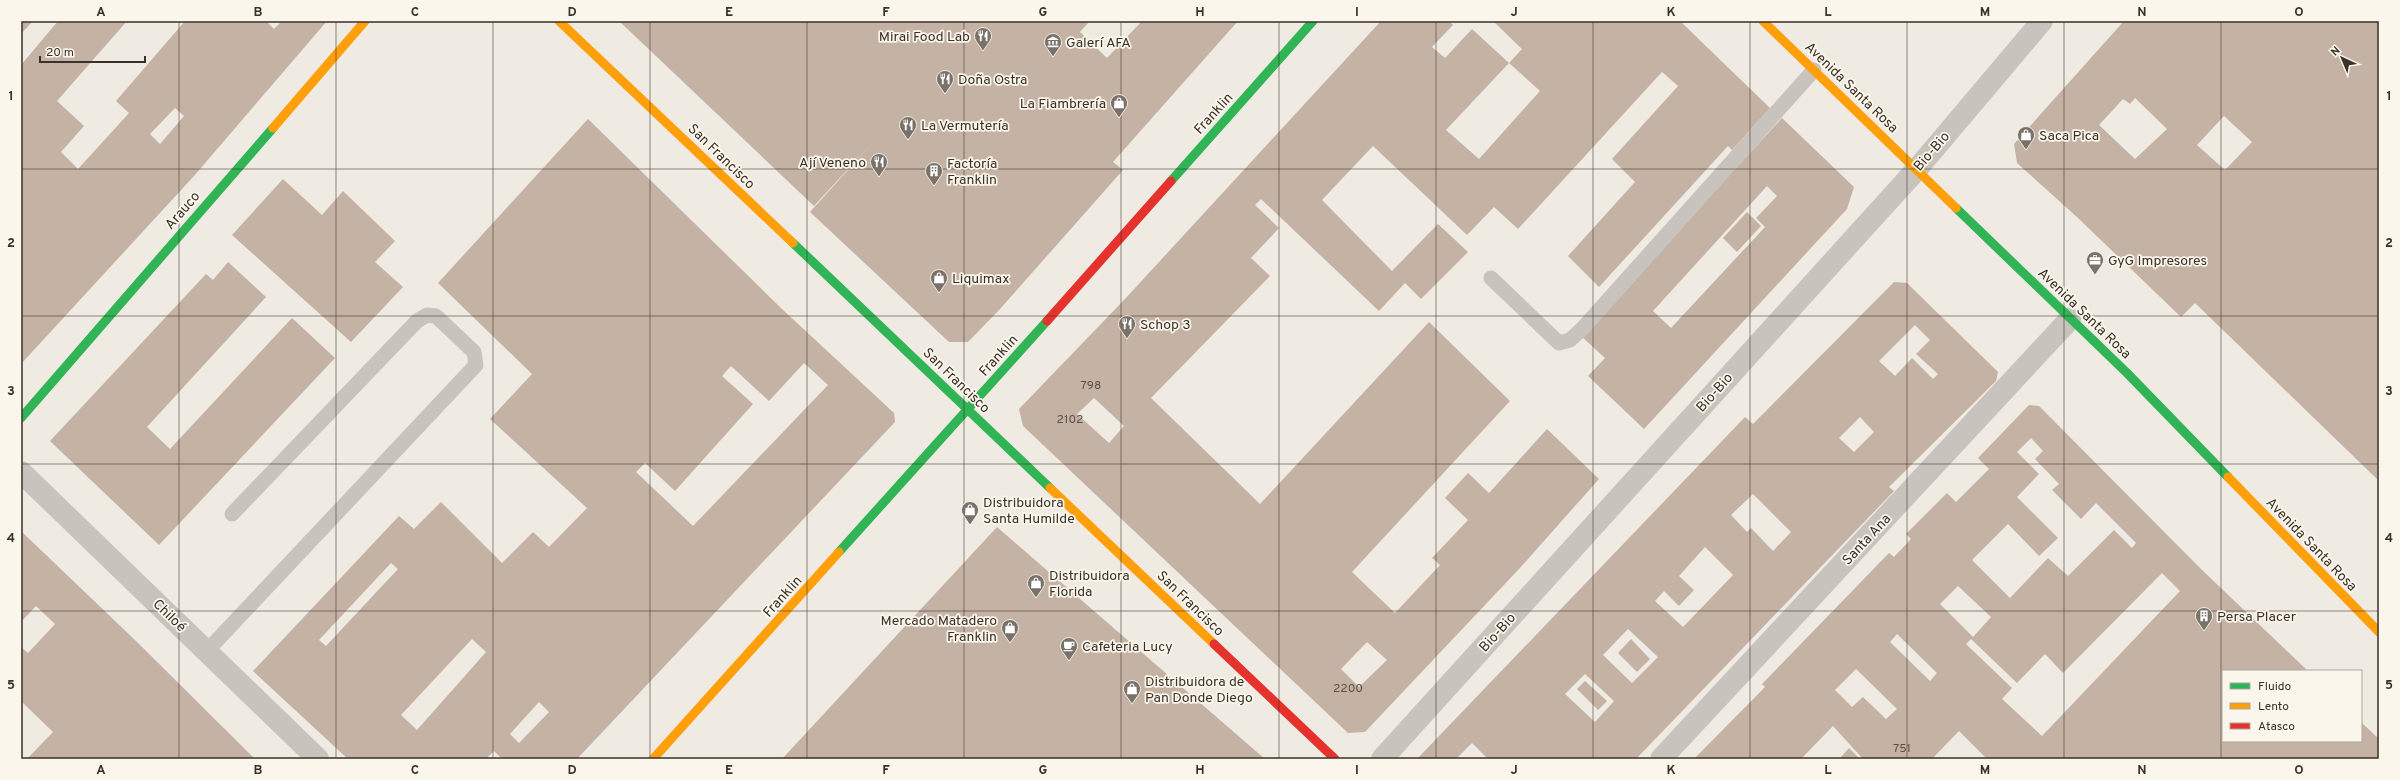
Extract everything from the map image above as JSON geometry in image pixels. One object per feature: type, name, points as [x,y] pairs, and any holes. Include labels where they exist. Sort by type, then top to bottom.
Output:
[{"type":"main road","name":"Arauco","points":[[21,418],[365,21]]},
{"type":"main road","name":"San Francisco","points":[[559,21],[1335,759]]},
{"type":"main road","name":"Franklin","points":[[654,759],[968,410],[1313,21]]},
{"type":"main road","name":"Avenida Santa Rosa","points":[[1763,21],[2127,373],[2379,632]]},
{"type":"street","name":"Bio-Bio","points":[[1382,759],[1917,169],[2042,21]]},
{"type":"street","name":"Santa Ana","points":[[1661,759],[2070,319]]},
{"type":"street","name":"Chiloé","points":[[21,472],[318,759]]},
{"type":"lane","points":[[1491,278],[1559,343],[1570,340],[1594,316],[1814,70]]},
{"type":"lane","points":[[207,652],[476,365],[474,352],[436,316],[427,315],[417,321],[232,514]]},
{"type":"building","points":[[21,21],[33,21],[21,34]]},
{"type":"building","points":[[58,21],[127,21],[57,101],[84,126],[61,152],[78,169],[129,113],[116,101],[185,21],[266,21],[274,29],[282,21],[327,21],[194,176],[21,364],[21,65]],"holes":[[[175,108],[184,116],[160,144],[150,134]]]},
{"type":"building","points":[[619,21],[1090,21],[1080,32],[1107,58],[1142,21],[1238,21],[1113,162],[1123,170],[1000,309],[968,342],[949,342],[810,212],[873,142],[814,206]]},
{"type":"building","points":[[1381,21],[1449,21],[1453,25],[1432,47],[1445,58],[1472,29],[1509,63],[1522,49],[1493,21],[1680,21],[1770,108],[1732,150],[1728,146],[1599,287],[1568,256],[1635,182],[1612,159],[1678,86],[1662,72],[1518,229],[1494,207],[1467,235],[1373,146],[1322,200],[1392,271],[1438,224],[1468,252],[1421,299],[1405,283],[1379,311],[1261,199],[1255,205],[1279,228],[1251,258],[1270,276],[1151,398],[1260,504],[1429,322],[1510,401],[1352,572],[1395,613],[1440,565],[1432,558],[1468,520],[1445,498],[1468,473],[1489,493],[1547,429],[1599,479],[1519,569],[1365,732],[1348,733],[1023,426],[1019,409],[1124,300]],"holes":[[[1509,63],[1540,91],[1479,159],[1446,130]],[[1094,398],[1124,426],[1109,443],[1077,414]],[[1367,642],[1387,660],[1359,687],[1341,669]]]},
{"type":"building","points":[[2124,21],[2379,21],[2379,481],[2195,303],[2181,317],[2078,218],[2017,163],[2014,144]],"holes":[[[2135,98],[2167,129],[2135,159],[2099,125],[2123,99],[2130,104]],[[2224,116],[2252,142],[2225,170],[2197,145]]]},
{"type":"building","points":[[1782,118],[1854,187],[1847,209],[1644,429],[1588,376],[1605,358],[1581,336]],"holes":[[[1767,186],[1777,196],[1756,218],[1765,227],[1671,328],[1653,311]]]},
{"type":"building","points":[[588,119],[782,309],[894,413],[895,422],[577,759],[502,759],[494,751],[486,759],[348,759],[253,671],[399,516],[414,529],[441,502],[502,563],[533,532],[549,547],[587,508],[490,419],[532,374],[438,283]],"holes":[[[804,363],[828,385],[693,526],[636,472],[645,463],[675,491],[753,404],[722,376],[731,366],[769,401]],[[391,563],[398,569],[326,646],[319,640]],[[472,639],[486,652],[417,730],[401,715]],[[539,702],[549,712],[519,743],[510,734]]]},
{"type":"building","points":[[283,179],[322,215],[343,191],[395,241],[375,262],[403,287],[351,342],[232,235]]},
{"type":"building","points":[[1747,212],[1761,226],[1737,252],[1723,238]]},
{"type":"building","points":[[228,262],[266,297],[147,427],[170,449],[292,318],[335,358],[159,545],[50,441],[206,274],[213,280]]},
{"type":"building","points":[[1894,282],[1907,283],[1998,372],[1996,381],[1889,487],[1894,491],[1636,759],[1488,759],[1472,743],[1456,759],[1417,759],[1745,417],[1753,424]],"holes":[[[1915,325],[1930,340],[1916,354],[1938,374],[1933,379],[1912,358],[1895,376],[1879,361]],[[1860,417],[1874,432],[1854,452],[1839,438]],[[1753,494],[1791,532],[1773,551],[1751,528],[1747,532],[1731,515]],[[1705,547],[1733,575],[1683,627],[1655,601],[1664,591],[1679,606],[1694,590],[1679,576]],[[1628,629],[1658,657],[1632,683],[1603,655]],[[1585,674],[1614,701],[1595,722],[1565,694]]]},
{"type":"building","points":[[2029,405],[2039,406],[2201,569],[2307,670],[2222,670],[2222,742],[2362,742],[2362,723],[2379,739],[2379,759],[1987,759],[1959,731],[1932,759],[1863,759],[1833,726],[1801,759],[1694,759],[1765,687],[1762,684],[1889,553],[1894,557],[1911,539],[1906,534],[1947,493],[1956,502],[1989,469],[1978,458]],"holes":[[[2031,438],[2043,451],[2035,459],[2059,484],[2052,490],[2081,519],[2096,503],[2136,543],[2132,548],[2114,530],[2068,576],[2048,558],[2010,598],[1972,560],[2008,524],[2039,556],[2058,538],[2017,497],[2039,474],[2017,452]],[[2162,573],[2180,591],[2042,736],[2002,699],[2012,688],[1966,644],[1971,639],[2017,683],[2045,654],[2063,673]],[[1958,586],[1991,617],[1973,637],[1940,604]],[[1897,634],[1937,673],[1930,681],[1890,642]],[[1856,669],[1897,709],[1886,719],[1863,697],[1852,707],[1835,690]]]},
{"type":"building","name":"Mercado Matadero Franklin","points":[[997,527],[1265,759],[782,759]]},
{"type":"building","points":[[21,531],[137,642],[255,759],[27,759],[53,732],[21,701],[21,647],[28,653],[55,624],[36,606],[21,622]]},
{"type":"building","points":[[1631,639],[1650,659],[1637,672],[1618,653]]},
{"type":"building","points":[[1585,681],[1607,701],[1598,710],[1577,689]]},
{"type":"building","points":[[1849,748],[1860,759],[1839,759]]},
{"type":"traffic: fast","points":[[1171,181],[1313,21]]},
{"type":"traffic: fast","points":[[21,418],[273,128]]},
{"type":"traffic: fast","points":[[1956,208],[2127,373],[2228,477]]},
{"type":"traffic: fast","points":[[793,243],[1050,488]]},
{"type":"traffic: fast","points":[[839,552],[1047,321]]},
{"type":"traffic: slow","points":[[273,128],[365,21]]},
{"type":"traffic: slow","points":[[559,21],[793,243]]},
{"type":"traffic: slow","points":[[1763,21],[1956,208]]},
{"type":"traffic: slow","points":[[2228,477],[2379,632]]},
{"type":"traffic: slow","points":[[1050,488],[1214,644]]},
{"type":"traffic: slow","points":[[653,759],[839,552]]},
{"type":"traffic: jam","points":[[1047,321],[1171,181]]},
{"type":"traffic: jam","points":[[1214,644],[1335,759]]},
{"type":"place","name":"Mirai Food Lab","points":[[983,51]]},
{"type":"place","name":"Galerí AFA","points":[[1053,57]]},
{"type":"place","name":"Doña Ostra","points":[[945,94]]},
{"type":"place","name":"La Fiambrería","points":[[1119,118]]},
{"type":"place","name":"La Vermutería","points":[[908,140]]},
{"type":"place","name":"Saca Pica","points":[[2026,150]]},
{"type":"place","name":"Ají Veneno","points":[[879,177]]},
{"type":"place","name":"Factoría Franklin","points":[[934,186]]},
{"type":"place","name":"GyG Impresores","points":[[2095,275]]},
{"type":"place","name":"Liquimax","points":[[939,293]]},
{"type":"place","name":"Schop 3","points":[[1127,339]]},
{"type":"place","name":"Distribuidora Santa Humilde","points":[[970,525]]},
{"type":"place","name":"Distribuidora Florida","points":[[1036,598]]},
{"type":"place","name":"Persa Placer","points":[[2204,631]]},
{"type":"place","name":"Mercado Matadero Franklin","points":[[1010,643]]},
{"type":"place","name":"Cafeteria Lucy","points":[[1069,661]]},
{"type":"place","name":"Distribuidora de Pan Donde Diego","points":[[1132,704]]}]
